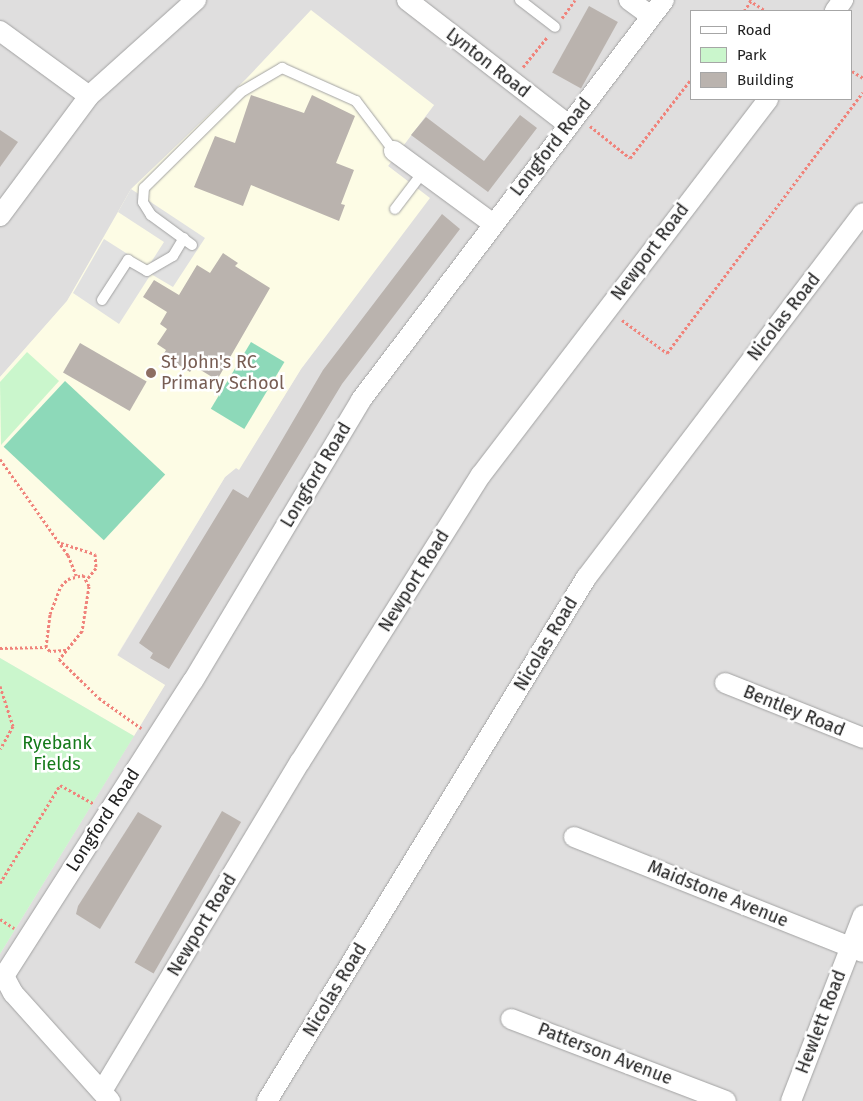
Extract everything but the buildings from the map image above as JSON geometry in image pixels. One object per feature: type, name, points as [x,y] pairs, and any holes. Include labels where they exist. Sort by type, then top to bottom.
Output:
[{"type":"street","points":[[0,216],[90,96],[196,0]]},
{"type":"street","name":"Lynton Road","points":[[407,0],[512,82],[572,121]]},
{"type":"street","points":[[629,0],[651,16]]},
{"type":"street","name":"Longford Road","points":[[106,1096],[13,992],[4,976],[156,738],[361,400],[492,223],[664,0]]},
{"type":"street","points":[[0,31],[90,96]]},
{"type":"street","name":"Newport Road","points":[[106,1096],[300,762],[481,475],[767,100]]},
{"type":"street","points":[[394,151],[424,171],[492,223]]},
{"type":"street","name":"Nicolas Road","points":[[267,1101],[586,578],[863,213]]},
{"type":"street","name":"Bentley Road","points":[[725,683],[863,738]]},
{"type":"street","name":"Maidstone Avenue","points":[[574,837],[857,950]]},
{"type":"street","name":"Hewlett Road","points":[[791,1101],[857,950],[863,916]]},
{"type":"street","name":"Patterson Avenue","points":[[512,1019],[726,1101]]},
{"type":"lane","points":[[520,0],[555,27]]},
{"type":"lane","points":[[102,300],[128,260],[147,271],[173,256],[188,242],[151,215],[143,202],[144,188],[241,92],[282,68],[356,101],[394,151]]},
{"type":"lane","points":[[395,209],[424,171]]},
{"type":"path","points":[[512,82],[575,0]]},
{"type":"path","points":[[750,1],[764,10]]},
{"type":"path","points":[[572,121],[630,158],[690,81]]},
{"type":"path","points":[[607,308],[667,353],[863,92]]},
{"type":"path","points":[[0,459],[60,543],[76,575]]},
{"type":"path","points":[[60,543],[95,554],[96,568],[88,578],[82,631],[59,659],[70,673],[156,738]]},
{"type":"path","points":[[66,650],[50,651],[46,646],[54,597],[68,578],[76,575],[88,578]]},
{"type":"path","points":[[0,648],[46,646]]},
{"type":"path","points":[[0,686],[13,726],[0,750]]},
{"type":"path","points":[[0,883],[60,785],[108,812]]},
{"type":"shaded area","points":[[0,0],[863,0],[863,1101],[0,1101],[0,954],[165,685],[117,656],[225,477],[236,468],[239,469],[301,369],[429,198],[388,166],[434,105],[258,68],[132,189],[67,301],[0,377]]},
{"type":"shaded area","name":"St John's RC Primary School","points":[[311,10],[434,105],[388,166],[430,198],[301,369],[239,470],[236,468],[225,477],[117,655],[165,685],[134,736],[0,658],[0,377],[67,301],[131,189],[246,79]]},
{"type":"shaded area","points":[[131,189],[205,238],[173,287],[151,274],[119,324],[73,293],[104,239],[148,267],[164,242],[118,212]]},
{"type":"green space","points":[[251,342],[284,362],[244,429],[211,409]]},
{"type":"green space","points":[[27,352],[59,381],[1,445],[0,382]]},
{"type":"green space","points":[[65,381],[165,474],[104,540],[4,447]]},
{"type":"green space","name":"Ryebank Fields","points":[[0,658],[134,736],[0,954]]},
{"type":"place","name":"St John's RC Primary School","points":[[151,373]]}]
